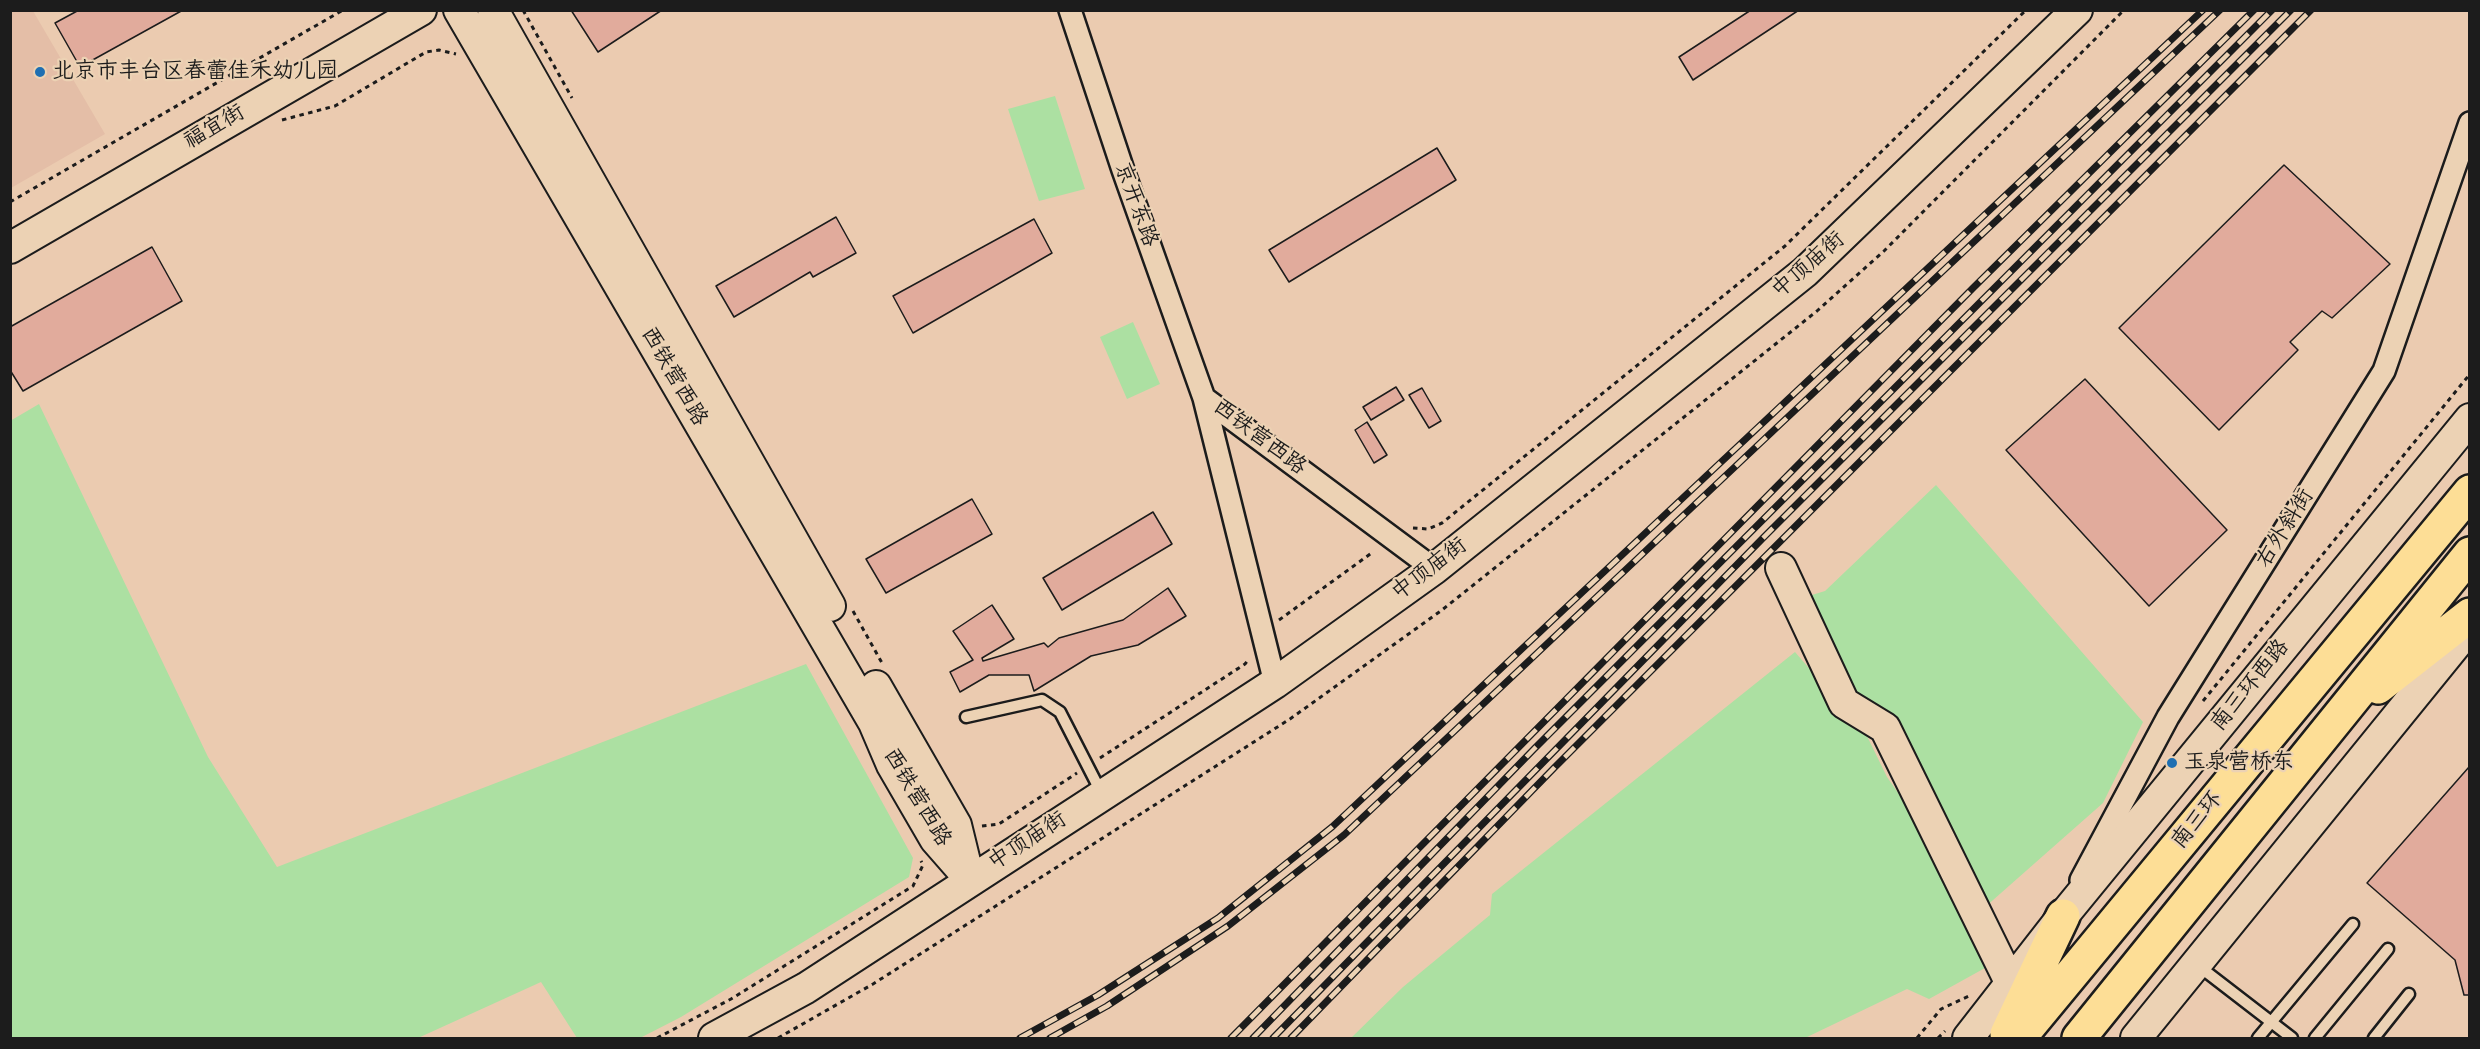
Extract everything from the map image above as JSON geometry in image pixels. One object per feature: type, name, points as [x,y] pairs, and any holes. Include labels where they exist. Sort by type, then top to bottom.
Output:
[{"type":"highway","name":"南三环","points":[[2019,1038],[2469,492]]},
{"type":"highway","name":"南三环","points":[[2079,1038],[2469,554]]},
{"type":"highway","points":[[2330,726],[2469,615]]},
{"type":"highway","points":[[2005,1038],[2063,916]]},
{"type":"street","name":"福宜街","points":[[10,225],[385,10]]},
{"type":"street","name":"福宜街","points":[[10,248],[421,10]]},
{"type":"street","name":"西铁营西路","points":[[459,10],[874,723],[892,765],[924,821],[935,839],[970,879]]},
{"type":"street","name":"西铁营西路","points":[[493,10],[956,825],[970,879]]},
{"type":"street","name":"京开东路","points":[[1070,10],[1123,170],[1204,398]]},
{"type":"street","name":"中顶庙街","points":[[714,1038],[806,988],[970,879],[1275,683],[1434,568],[1805,272],[2077,10]]},
{"type":"street","name":"右外斜街","points":[[2063,916],[2168,717],[2384,371],[2469,123]]},
{"type":"street","name":"西铁营西路","points":[[1204,398],[1434,568]]},
{"type":"street","name":"西铁营西路","points":[[1204,398],[1275,683]]},
{"type":"street","name":"南三环西路","points":[[1968,1038],[2063,916],[2469,419]]},
{"type":"street","points":[[1781,568],[1844,702],[1885,728],[2011,984]]},
{"type":"street","points":[[2136,1038],[2469,627]]},
{"type":"lane","points":[[966,717],[1042,700],[1060,712],[1102,794]]},
{"type":"lane","points":[[2258,1038],[2353,924]]},
{"type":"lane","points":[[2315,1038],[2388,949]]},
{"type":"lane","points":[[2196,964],[2292,1038]]},
{"type":"lane","points":[[2374,1038],[2409,994]]},
{"type":"path","points":[[10,202],[343,10]]},
{"type":"path","points":[[523,10],[568,87],[576,108]]},
{"type":"path","points":[[1405,528],[1428,529],[1442,523],[1785,246],[2026,10]]},
{"type":"path","points":[[445,51],[446,43]]},
{"type":"path","points":[[280,120],[335,106],[426,52],[445,51],[463,58]]},
{"type":"path","points":[[2199,706],[2469,374]]},
{"type":"path","points":[[1279,620],[1373,552]]},
{"type":"path","points":[[851,609],[887,671]]},
{"type":"path","points":[[978,820],[982,827],[999,824],[1245,664],[1251,656]]},
{"type":"path","points":[[657,1038],[731,999],[913,886],[923,865],[919,854]]},
{"type":"shaded area","name":"北京市丰台区春蕾佳禾幼儿园","points":[[10,11],[33,11],[105,134],[11,188]]},
{"type":"green space","points":[[1055,96],[1085,189],[1039,201],[1008,109]]},
{"type":"green space","points":[[1133,322],[1160,384],[1127,399],[1100,337]]},
{"type":"green space","points":[[39,404],[208,757],[277,867],[806,664],[913,858],[909,877],[681,1017],[640,1038],[577,1038],[541,982],[418,1038],[11,1038],[10,421]]},
{"type":"green space","points":[[1936,485],[2143,722],[2103,803],[1984,908],[1848,696],[1802,598],[1825,591]]},
{"type":"green space","points":[[1795,652],[1866,734],[1887,777],[1917,820],[1994,963],[1929,999],[1907,989],[1805,1038],[1351,1038],[1403,987],[1490,915],[1492,894]]},
{"type":"building","points":[[79,10],[183,10],[80,67],[55,23]]},
{"type":"building","points":[[571,10],[662,10],[598,52]]},
{"type":"building","points":[[1751,10],[1799,10],[1693,80],[1679,57]]},
{"type":"building","points":[[1437,148],[1456,180],[1289,282],[1269,250]]},
{"type":"building","points":[[2284,165],[2390,264],[2332,318],[2322,311],[2290,342],[2298,350],[2219,430],[2119,328]]},
{"type":"building","points":[[836,217],[856,253],[813,277],[810,272],[734,317],[716,286]]},
{"type":"building","points":[[1034,219],[1052,253],[913,333],[893,296]]},
{"type":"building","points":[[152,247],[182,301],[23,391],[10,370],[10,327]]},
{"type":"building","points":[[2085,379],[2227,530],[2149,606],[2006,450]]},
{"type":"building","points":[[1396,387],[1404,400],[1371,420],[1363,407]]},
{"type":"building","points":[[1422,388],[1441,421],[1429,428],[1409,395]]},
{"type":"building","points":[[1367,422],[1387,455],[1374,463],[1355,430]]},
{"type":"building","points":[[972,499],[992,534],[886,593],[866,559]]},
{"type":"building","points":[[1153,512],[1172,544],[1062,610],[1043,578]]},
{"type":"building","points":[[1168,588],[1186,616],[1138,645],[1091,656],[1034,691],[1029,675],[989,675],[960,692],[950,672],[973,660],[953,631],[992,605],[1014,639],[982,658],[983,661],[1044,643],[1048,647],[1059,638],[1123,620]]},
{"type":"building","points":[[2469,767],[2469,995],[2464,995],[2455,960],[2367,883]]},
{"type":"railway","points":[[1020,1038],[1098,995],[1218,918],[1332,827],[2203,10]]},
{"type":"railway","points":[[1050,1038],[1107,1006],[1228,926],[1344,835],[2220,10]]},
{"type":"railway","points":[[1231,1038],[1973,288],[2254,10]]},
{"type":"railway","points":[[1253,1038],[1534,749],[2272,10]]},
{"type":"railway","points":[[1273,1038],[1762,539],[2291,10]]},
{"type":"railway","points":[[1291,1038],[1554,768],[2311,10]]},
{"type":"place","name":"北京市丰台区春蕾佳禾幼儿园","points":[[40,72]]},
{"type":"place","name":"玉泉营桥东","points":[[2172,763]]}]
